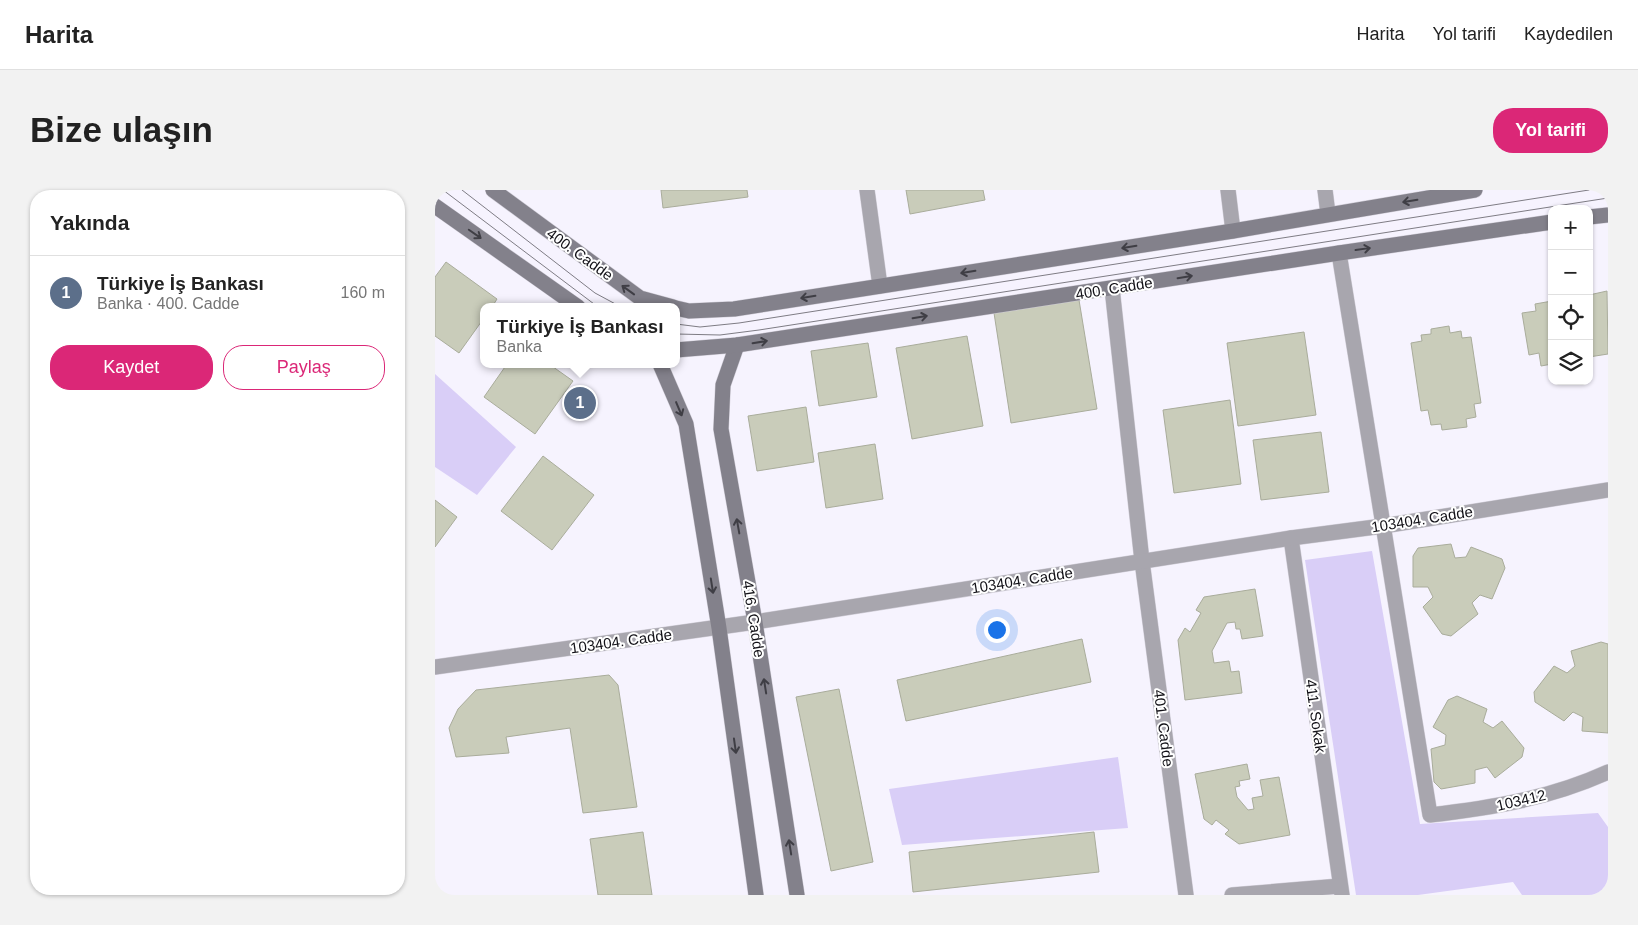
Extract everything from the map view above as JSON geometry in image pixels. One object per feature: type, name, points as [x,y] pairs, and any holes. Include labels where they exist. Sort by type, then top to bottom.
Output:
[{"type":"main road","name":"400. Cadde","points":[[493,190],[640,298],[659,303]]},
{"type":"main road","name":"400. Cadde","points":[[680,308],[689,311],[734,309],[1233,231],[1475,190]]},
{"type":"main road","points":[[435,206],[572,303]]},
{"type":"main road","points":[[1593,217],[1608,215]]},
{"type":"main road","name":"400. Cadde","points":[[680,350],[737,345],[1548,223]]},
{"type":"main road","name":"416. Cadde","points":[[737,345],[723,385],[721,429],[755,622],[797,895]]},
{"type":"main road","points":[[662,368],[686,424],[719,628],[755,895]]},
{"type":"street","points":[[867,190],[880,286]]},
{"type":"street","points":[[1229,190],[1233,231]]},
{"type":"street","points":[[1325,190],[1328,214]]},
{"type":"street","points":[[1339,253],[1383,526]]},
{"type":"street","name":"401. Cadde","points":[[1112,288],[1143,562],[1186,895]]},
{"type":"street","name":"103404. Cadde","points":[[435,667],[719,628],[1608,490]]},
{"type":"street","name":"103412","points":[[1383,526],[1430,815],[1514,803],[1606,776]]},
{"type":"street","name":"411. Sokak","points":[[1291,538],[1341,890]]},
{"type":"street","points":[[1232,895],[1341,890]]},
{"type":"shaded area","points":[[435,374],[516,447],[477,495],[435,467]]},
{"type":"shaded area","points":[[1372,551],[1420,824],[1598,813],[1608,827],[1608,895],[1522,895],[1513,882],[1418,895],[1356,895],[1305,560]]},
{"type":"shaded area","points":[[1118,757],[1128,828],[902,845],[889,789]]},
{"type":"building","points":[[661,190],[747,190],[748,197],[663,208]]},
{"type":"building","points":[[906,190],[983,190],[985,200],[910,214]]},
{"type":"building","points":[[446,262],[497,299],[494,303],[480,303],[480,324],[459,353],[435,336],[435,277]]},
{"type":"building","points":[[1607,291],[1608,354],[1593,356],[1593,295]]},
{"type":"building","points":[[1079,300],[1097,409],[1011,423],[994,313]]},
{"type":"building","points":[[1548,302],[1548,365],[1541,366],[1539,353],[1529,355],[1522,313],[1536,311],[1535,304]]},
{"type":"building","points":[[1449,326],[1450,333],[1461,331],[1462,338],[1471,337],[1481,403],[1474,404],[1476,417],[1466,419],[1467,427],[1442,430],[1441,424],[1431,425],[1428,410],[1421,411],[1411,343],[1422,341],[1421,335],[1431,334],[1431,329]]},
{"type":"building","points":[[1304,332],[1316,415],[1238,426],[1227,343]]},
{"type":"building","points":[[967,336],[983,426],[912,439],[896,348]]},
{"type":"building","points":[[868,343],[877,397],[819,406],[811,351]]},
{"type":"building","points":[[504,368],[555,368],[573,381],[535,434],[484,397]]},
{"type":"building","points":[[1230,400],[1241,484],[1174,493],[1163,410]]},
{"type":"building","points":[[806,407],[814,462],[757,471],[748,416]]},
{"type":"building","points":[[1321,432],[1329,492],[1261,500],[1253,440]]},
{"type":"building","points":[[875,444],[883,499],[826,508],[818,453]]},
{"type":"building","points":[[543,456],[594,495],[552,550],[501,511]]},
{"type":"building","points":[[435,500],[457,517],[435,547]]},
{"type":"building","points":[[1451,544],[1455,558],[1466,557],[1471,547],[1502,559],[1505,568],[1492,599],[1480,595],[1472,603],[1478,614],[1451,636],[1442,634],[1423,607],[1433,597],[1428,587],[1413,587],[1413,556],[1418,548]]},
{"type":"building","points":[[1255,589],[1263,636],[1242,639],[1240,629],[1236,629],[1235,622],[1227,623],[1212,651],[1214,663],[1229,661],[1231,672],[1239,671],[1242,693],[1185,700],[1178,640],[1185,628],[1190,632],[1201,613],[1196,610],[1204,597]]},
{"type":"building","points":[[1082,639],[1091,682],[906,721],[897,680]]},
{"type":"building","points":[[1601,642],[1608,644],[1608,733],[1582,731],[1583,717],[1573,712],[1564,721],[1535,702],[1534,692],[1554,666],[1567,673],[1575,666],[1571,651]]},
{"type":"building","points":[[609,675],[618,685],[637,807],[583,813],[570,728],[506,737],[509,753],[456,757],[449,728],[458,709],[476,690]]},
{"type":"building","points":[[839,689],[873,862],[831,871],[796,697]]},
{"type":"building","points":[[1457,696],[1487,709],[1483,722],[1493,728],[1502,721],[1524,748],[1522,757],[1495,778],[1487,767],[1475,770],[1475,783],[1441,789],[1434,782],[1431,749],[1445,745],[1446,735],[1433,727],[1448,700]]},
{"type":"building","points":[[1247,764],[1250,779],[1239,781],[1240,786],[1235,787],[1237,797],[1248,810],[1254,809],[1252,798],[1263,796],[1260,780],[1279,777],[1290,835],[1239,844],[1225,834],[1229,830],[1216,820],[1212,825],[1204,819],[1195,774]]},
{"type":"building","points":[[643,832],[652,895],[598,895],[590,839]]},
{"type":"building","points":[[1094,832],[1099,872],[913,892],[909,852]]},
{"type":"tram line","points":[[443,190],[593,303]]},
{"type":"tram line","points":[[462,190],[595,293],[614,303]]},
{"type":"tram line","points":[[680,324],[700,327],[739,323],[1589,190]]},
{"type":"tram line","points":[[680,334],[720,335],[759,330],[1608,198]]},
{"type":"place","name":"Türkiye İş Bankası","points":[[580,403]]}]
